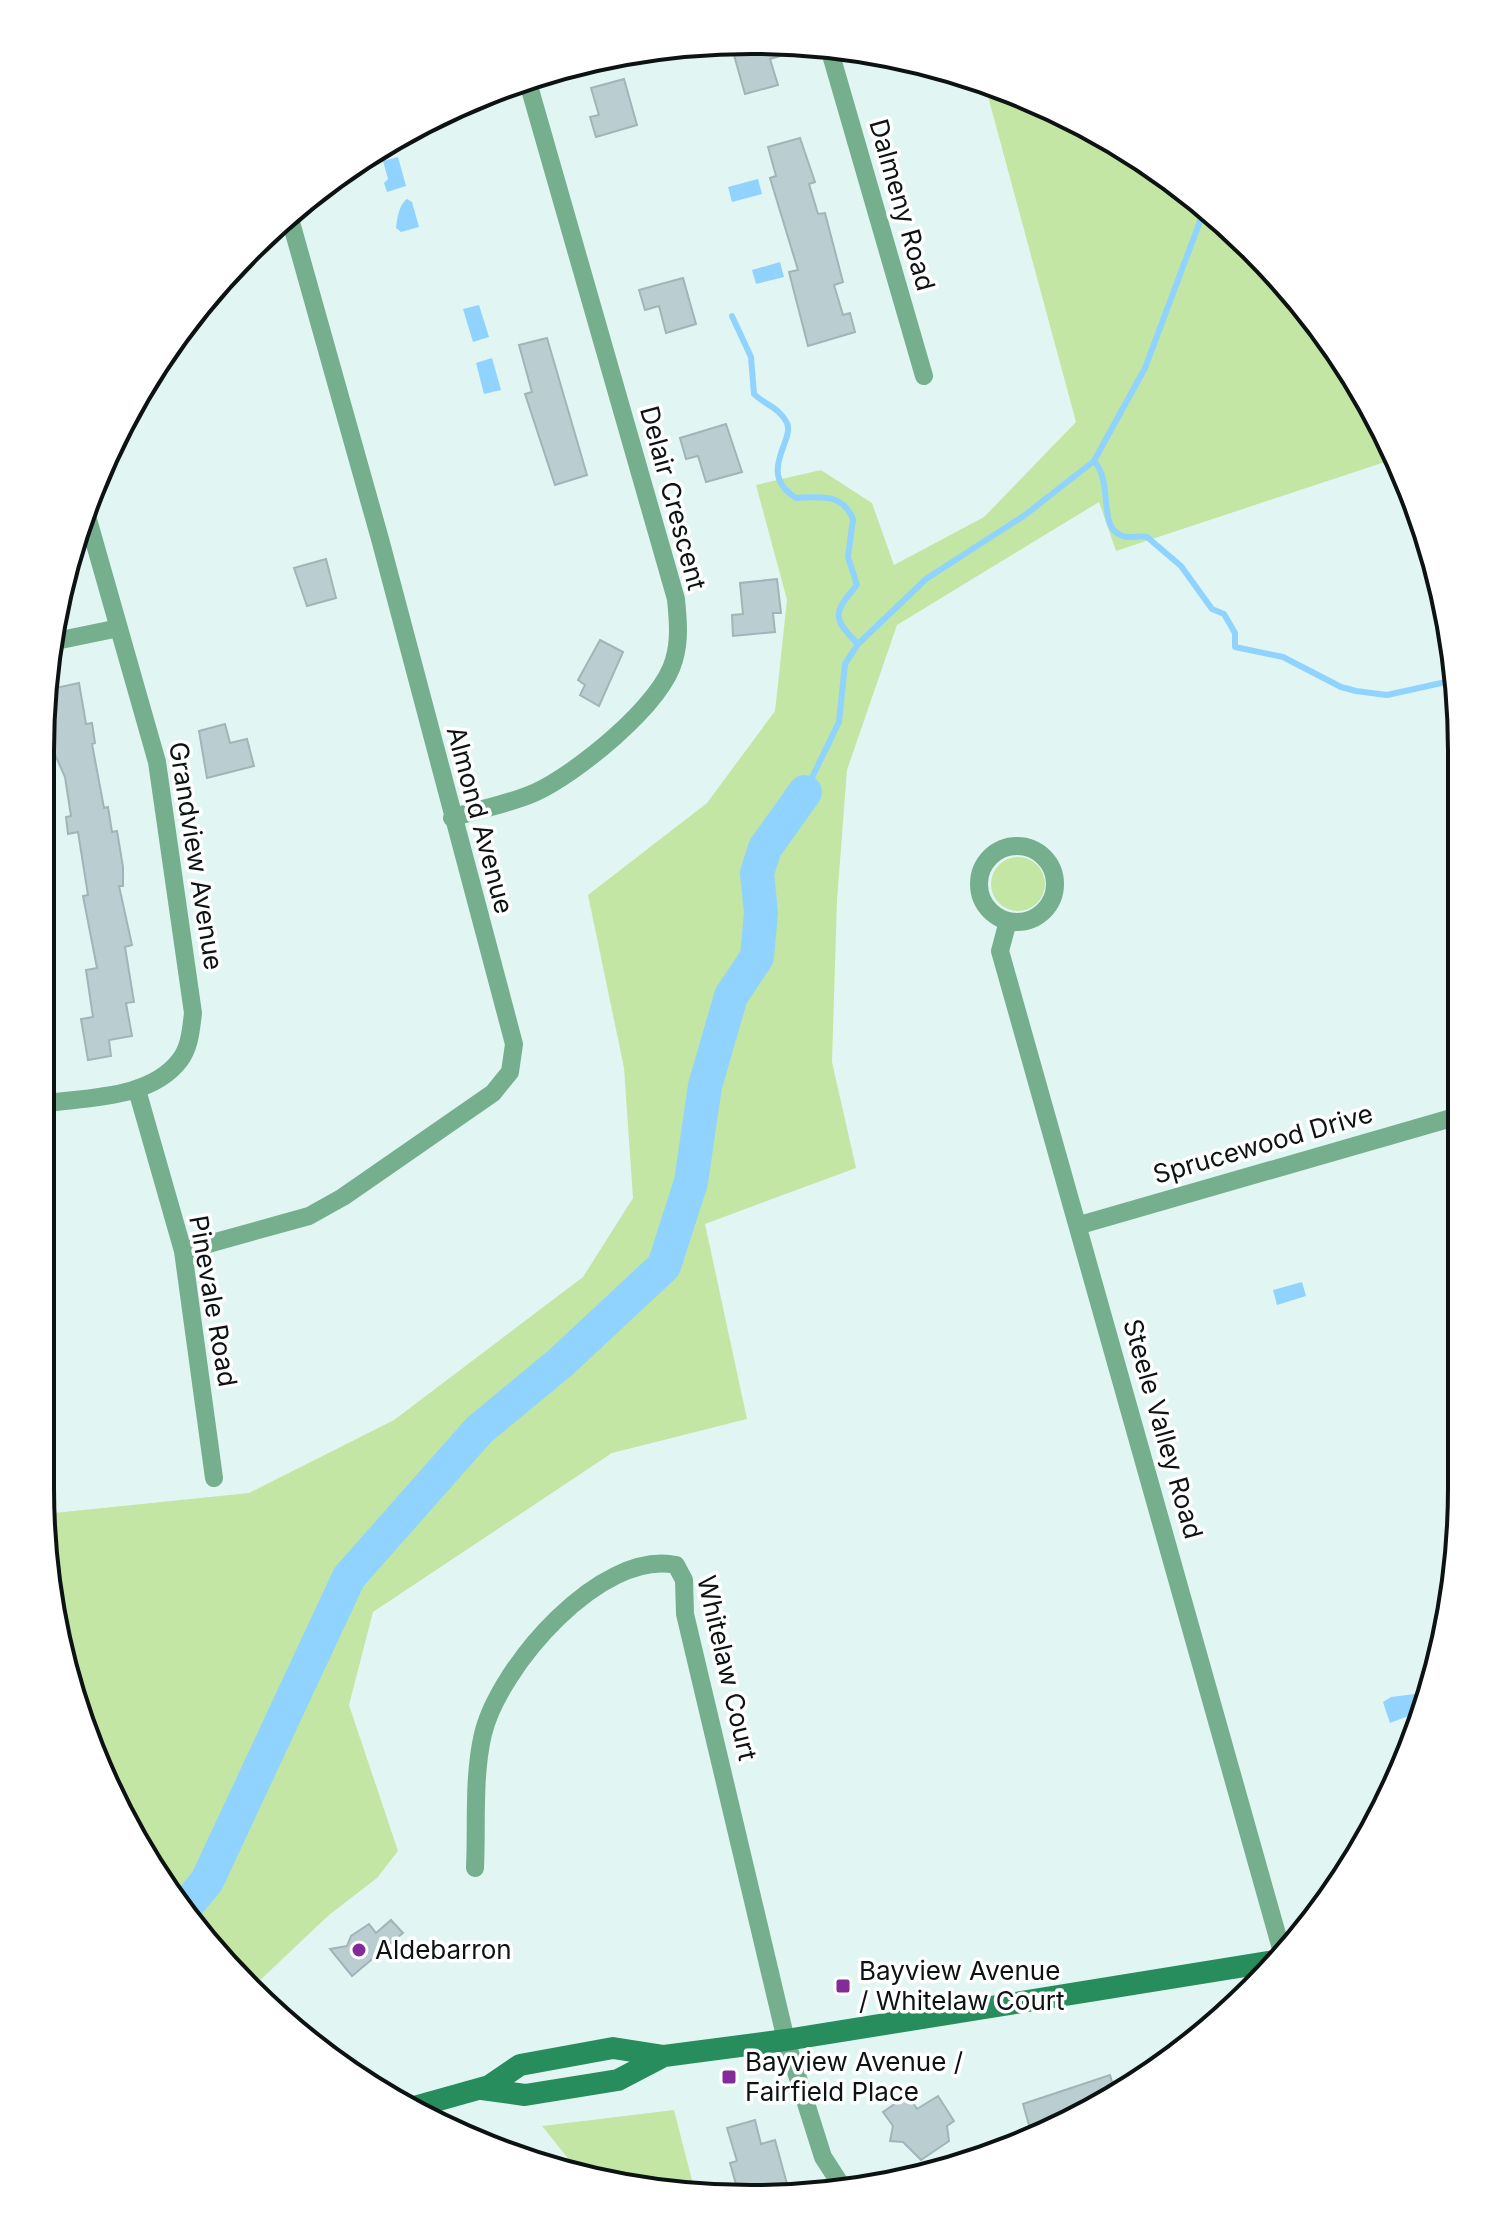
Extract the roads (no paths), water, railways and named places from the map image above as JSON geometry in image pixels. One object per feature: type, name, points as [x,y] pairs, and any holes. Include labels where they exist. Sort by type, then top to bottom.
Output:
[{"type":"main road","points":[[425,2104],[482,2089],[527,2063],[613,2048],[664,2056],[786,2040],[1261,1963]]},
{"type":"main road","points":[[482,2089],[525,2095],[618,2080],[664,2056]]},
{"type":"street","name":"Dalmeny Road","points":[[832,59],[924,376]]},
{"type":"street","name":"Delair Crescent","points":[[452,818],[532,794],[564,777],[649,705],[674,662],[679,633],[676,599],[530,90]]},
{"type":"street","name":"Almond Avenue","points":[[183,1251],[309,1216],[343,1197],[493,1093],[510,1072],[514,1044],[380,539],[292,226]]},
{"type":"street","name":"Grandview Avenue","points":[[54,1102],[137,1090],[162,1076],[180,1060],[189,1041],[193,1013],[164,799],[91,528]]},
{"type":"street","points":[[63,639],[119,628]]},
{"type":"street","points":[[1021,845],[1047,859],[1054,873],[1056,888],[1042,914],[1028,921],[1008,921],[987,909],[980,895],[979,880],[983,866],[993,854],[1006,847],[1021,845]]},
{"type":"street","name":"Steele Valley Road","points":[[1008,921],[1000,951],[1080,1225],[1279,1943]]},
{"type":"street","name":"Pinevale Road","points":[[137,1090],[183,1251],[214,1478]]},
{"type":"street","name":"Sprucewood Drive","points":[[1080,1225],[1448,1119]]},
{"type":"street","name":"Whitelaw Court","points":[[475,1868],[483,1735],[493,1707],[531,1649],[587,1592],[636,1566],[660,1562],[676,1565],[684,1580],[685,1614],[786,2040]]},
{"type":"street","points":[[786,2040],[823,2157],[838,2179]]},
{"type":"water","points":[[398,157],[406,186],[387,192],[384,183],[388,179],[383,161]]},
{"type":"water","points":[[758,179],[762,194],[732,202],[728,187]]},
{"type":"water","points":[[407,199],[412,202],[419,227],[401,232],[396,228],[397,220],[400,208]]},
{"type":"water","points":[[780,262],[784,277],[756,284],[752,270]]},
{"type":"water","points":[[479,305],[489,337],[473,342],[463,309]]},
{"type":"water","points":[[492,358],[501,390],[484,394],[476,363]]},
{"type":"water","points":[[1302,1282],[1306,1296],[1277,1305],[1273,1290]]},
{"type":"water","points":[[1415,1694],[1410,1716],[1390,1723],[1383,1702],[1391,1697]]},
{"type":"waterway","points":[[858,644],[926,579],[1025,515],[1094,461],[1145,368],[1201,219]]},
{"type":"waterway","points":[[732,316],[751,357],[754,394],[780,413],[787,423],[778,468],[784,488],[796,498],[836,500],[843,504],[853,519],[848,557],[857,585],[843,602],[839,615],[844,628],[858,644],[845,664],[839,722],[805,792]]},
{"type":"waterway","points":[[1094,461],[1100,470],[1107,514],[1114,531],[1125,537],[1147,537],[1181,566],[1212,609],[1224,614],[1235,633],[1235,647],[1283,657],[1341,687],[1356,691],[1387,695],[1444,682]]},
{"type":"waterway","points":[[190,1901],[207,1881],[349,1577],[479,1430],[560,1363],[664,1266],[691,1182],[705,1086],[731,996],[757,957],[761,913],[757,873],[765,848],[805,792]]},
{"type":"place","name":"Aldebarron","points":[[359,1950]]},
{"type":"place","name":"Bayview Avenue / Whitelaw Court","points":[[843,1986]]},
{"type":"place","name":"Bayview Avenue / Fairfield Place","points":[[729,2077]]}]
